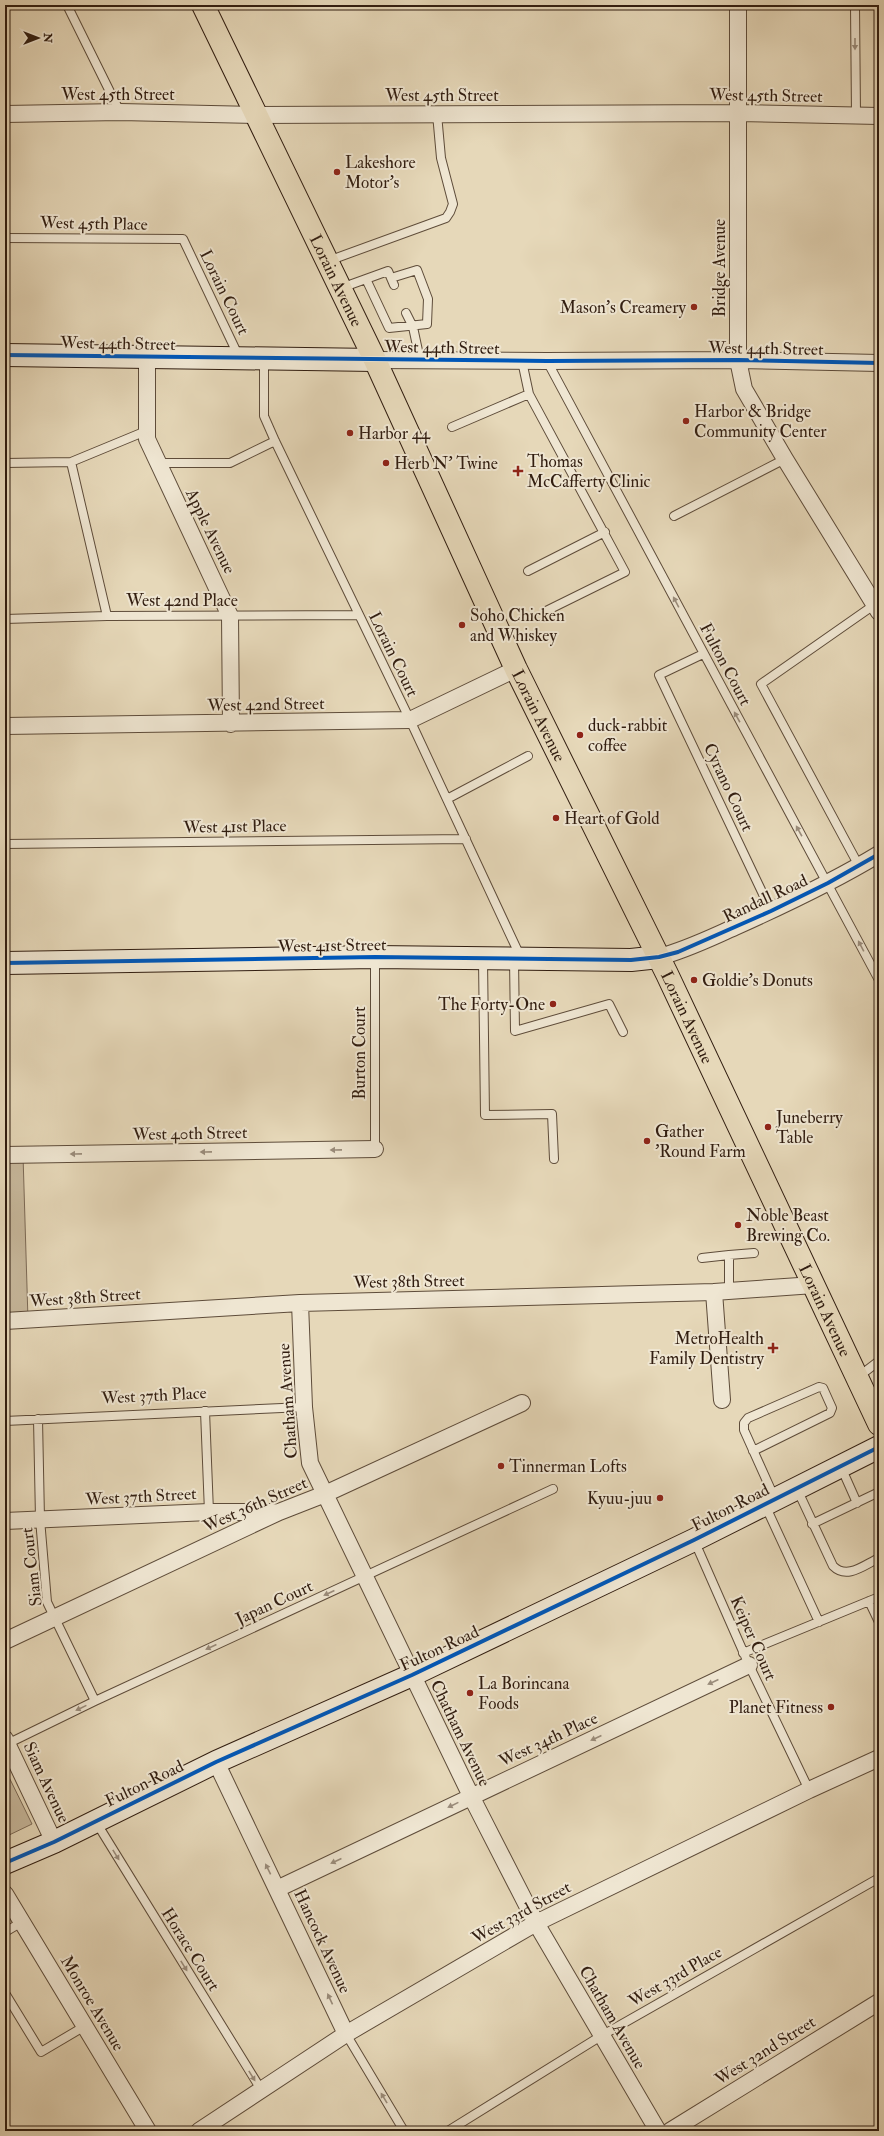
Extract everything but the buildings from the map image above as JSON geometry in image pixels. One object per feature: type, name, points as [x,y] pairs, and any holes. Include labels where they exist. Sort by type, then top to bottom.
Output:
[{"type":"main road","name":"Lorain Avenue","points":[[203,5],[375,360],[516,669],[659,957],[879,1424]]},
{"type":"street","name":"Bridge Avenue","points":[[738,5],[738,360],[744,389],[785,459],[877,608]]},
{"type":"street","name":"West 45th Street","points":[[5,114],[120,112],[256,115],[738,113],[879,116]]},
{"type":"street","name":"West 44th Street","points":[[5,355],[264,357],[375,360],[738,360],[878,364]]},
{"type":"street","name":"Apple Avenue","points":[[147,357],[147,438],[157,463],[230,616],[231,724]]},
{"type":"street","name":"West 42nd Street","points":[[5,726],[231,724],[410,720],[516,669]]},
{"type":"street","name":"Randall Road","points":[[659,957],[678,952],[771,911],[828,884],[879,854]]},
{"type":"street","name":"West 41st Street","points":[[5,963],[375,957],[631,960],[659,957]]},
{"type":"street","name":"West 40th Street","points":[[5,1155],[375,1149]]},
{"type":"street","name":"West 38th Street","points":[[5,1321],[300,1303],[722,1291],[814,1285]]},
{"type":"street","points":[[722,1291],[722,1400]]},
{"type":"street","name":"Chatham Avenue","points":[[300,1303],[304,1407],[310,1462],[471,1796],[536,1923],[658,2131]]},
{"type":"street","name":"West 36th Street","points":[[5,1641],[279,1512],[325,1494],[522,1404]]},
{"type":"street","name":"Fulton Road","points":[[5,1863],[96,1822],[216,1762],[412,1675],[694,1540],[879,1447]]},
{"type":"street","name":"West 37th Street","points":[[5,1521],[209,1512],[279,1512]]},
{"type":"street","name":"West 34th Place","points":[[277,1888],[471,1796],[746,1659]]},
{"type":"street","name":"Siam Avenue","points":[[6,1741],[54,1842]]},
{"type":"street","name":"West 33rd Street","points":[[199,2131],[262,2091],[346,2034],[536,1923],[809,1790],[879,1758]]},
{"type":"street","name":"Hancock Avenue","points":[[216,1762],[346,2034]]},
{"type":"street","name":"Monroe Avenue","points":[[5,1894],[148,2131]]},
{"type":"street","name":"West 32nd Street","points":[[670,2131],[879,2002]]},
{"type":"lane","points":[[67,5],[120,112]]},
{"type":"lane","points":[[855,5],[856,116]]},
{"type":"lane","points":[[327,262],[446,218],[453,204],[441,158],[438,114]]},
{"type":"lane","name":"West 45th Place","points":[[5,238],[183,239]]},
{"type":"lane","name":"Lorain Court","points":[[183,239],[239,357]]},
{"type":"lane","points":[[340,288],[388,271],[393,282],[416,270],[428,299],[427,324],[412,327],[389,328],[366,279]]},
{"type":"lane","points":[[406,313],[412,327],[420,360]]},
{"type":"lane","name":"Lorain Court","points":[[264,357],[264,416],[466,839],[518,958]]},
{"type":"lane","points":[[522,361],[529,394],[605,532],[625,572],[546,610]]},
{"type":"lane","name":"Fulton Court","points":[[547,361],[879,980]]},
{"type":"lane","points":[[452,427],[529,394]]},
{"type":"lane","points":[[5,463],[71,462],[146,431]]},
{"type":"lane","points":[[157,463],[230,463],[275,441]]},
{"type":"lane","points":[[674,516],[785,459]]},
{"type":"lane","points":[[71,462],[107,616]]},
{"type":"lane","points":[[528,571],[605,532]]},
{"type":"lane","points":[[859,866],[761,684],[877,608]]},
{"type":"lane","name":"West 42nd Place","points":[[5,619],[107,616],[358,614]]},
{"type":"lane","name":"Cyrano Court","points":[[703,654],[659,675],[771,911]]},
{"type":"lane","points":[[447,800],[528,756]]},
{"type":"lane","name":"West 41st Place","points":[[5,844],[466,839]]},
{"type":"lane","name":"Burton Court","points":[[375,957],[375,1149]]},
{"type":"lane","points":[[518,958],[516,1031],[609,1004],[624,1032]]},
{"type":"lane","points":[[483,959],[485,1115],[552,1114],[554,1159]]},
{"type":"lane","points":[[702,1258],[754,1253]]},
{"type":"lane","points":[[722,1291],[729,1255]]},
{"type":"lane","points":[[857,1378],[879,1361]]},
{"type":"lane","points":[[753,1451],[830,1414],[832,1408],[823,1388],[819,1387],[748,1418],[744,1423],[744,1430],[753,1451],[770,1502],[819,1622]]},
{"type":"lane","name":"West 37th Place","points":[[5,1421],[304,1407]]},
{"type":"lane","points":[[205,1411],[209,1512]]},
{"type":"lane","name":"Siam Court","points":[[38,1419],[40,1519],[47,1602],[96,1701]]},
{"type":"lane","points":[[841,1466],[857,1503]]},
{"type":"lane","points":[[796,1489],[833,1566],[838,1571],[849,1573],[879,1558]]},
{"type":"lane","name":"Japan Court","points":[[6,1741],[553,1490]]},
{"type":"lane","points":[[812,1524],[879,1492]]},
{"type":"lane","name":"Keiper Court","points":[[694,1540],[746,1659],[809,1790]]},
{"type":"lane","points":[[746,1659],[819,1622],[879,1597]]},
{"type":"lane","points":[[869,1601],[879,1622]]},
{"type":"lane","name":"Horace Court","points":[[96,1822],[262,2091]]},
{"type":"lane","name":"West 33rd Place","points":[[448,2131],[601,2036],[879,1878]]},
{"type":"lane","points":[[5,1932],[22,1922]]},
{"type":"lane","points":[[5,1993],[41,2052],[85,2026]]},
{"type":"lane","name":"Hancock Avenue","points":[[346,2034],[404,2131]]},
{"type":"shaded area","points":[[5,1155],[23,1155],[28,1320],[5,1321]]},
{"type":"shaded area","points":[[5,1769],[32,1824],[5,1837]]},
{"type":"cycle path","points":[[5,355],[547,361],[738,360],[879,363]]},
{"type":"cycle path","points":[[5,963],[375,957],[631,960],[659,957],[678,952],[771,911],[828,883],[879,854]]},
{"type":"cycle path","points":[[5,1863],[54,1842],[216,1762],[412,1675],[694,1540],[879,1447]]},
{"type":"place","name":"Lakeshore Motor's","points":[[337,172]]},
{"type":"place","name":"Mason's Creamery","points":[[694,307]]},
{"type":"place","name":"Harbor & Bridge Community Center","points":[[686,421]]},
{"type":"place","name":"Harbor 44","points":[[350,433]]},
{"type":"place","name":"Herb N' Twine","points":[[386,463]]},
{"type":"place","name":"Thomas McCafferty Clinic","points":[[518,471]]},
{"type":"place","name":"Soho Chicken and Whiskey","points":[[462,625]]},
{"type":"place","name":"duck-rabbit coffee","points":[[580,735]]},
{"type":"place","name":"Heart of Gold","points":[[556,818]]},
{"type":"place","name":"Goldie's Donuts","points":[[694,980]]},
{"type":"place","name":"The Forty-One","points":[[553,1004]]},
{"type":"place","name":"Juneberry Table","points":[[768,1127]]},
{"type":"place","name":"Gather 'Round Farm","points":[[647,1141]]},
{"type":"place","name":"Noble Beast Brewing Co.","points":[[738,1225]]},
{"type":"place","name":"MetroHealth Family Dentistry","points":[[773,1348]]},
{"type":"place","name":"Tinnerman Lofts","points":[[501,1466]]},
{"type":"place","name":"Kyuu-juu","points":[[660,1498]]},
{"type":"place","name":"La Borincana Foods","points":[[470,1693]]},
{"type":"place","name":"Planet Fitness","points":[[831,1707]]}]
